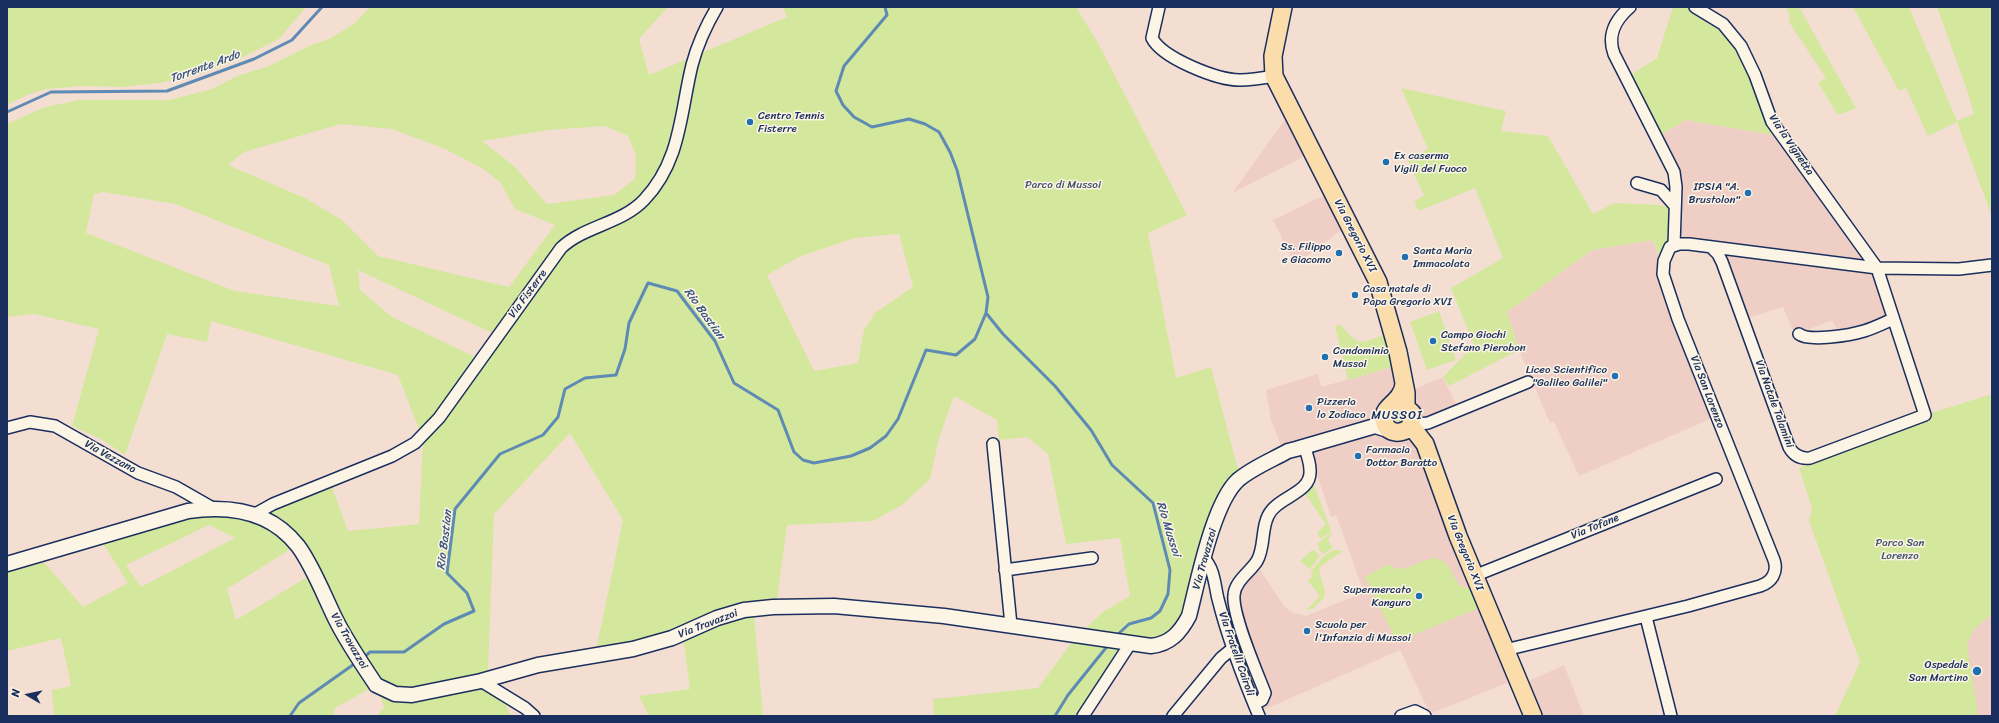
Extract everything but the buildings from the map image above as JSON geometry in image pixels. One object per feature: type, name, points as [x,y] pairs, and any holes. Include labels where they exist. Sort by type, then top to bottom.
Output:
[{"type":"main road","points":[[1274,76],[1273,56],[1283,7]]},
{"type":"main road","name":"Via Gregorio XVI","points":[[1274,76],[1378,282],[1390,320],[1404,382],[1400,397],[1401,421],[1426,449],[1474,576],[1533,716]]},
{"type":"street","name":"Via Fisterre","points":[[255,514],[273,504],[392,456],[415,443],[439,418],[561,248],[572,239],[625,215],[644,200],[660,179],[676,143],[683,118],[694,59],[717,7]]},
{"type":"street","points":[[1630,7],[1618,19],[1610,42],[1614,54],[1674,172],[1676,187],[1674,245],[1684,244],[1711,247],[1877,268],[1959,269],[1992,265]]},
{"type":"street","name":"Via la Vignetta","points":[[1695,7],[1723,24],[1742,46],[1755,75],[1772,122],[1877,268],[1925,416]]},
{"type":"street","points":[[1156,9],[1152,38],[1155,43],[1186,64],[1199,70],[1232,80],[1247,80],[1274,76]]},
{"type":"street","points":[[1637,183],[1661,190],[1675,206]]},
{"type":"street","name":"Via San Lorenzo","points":[[1505,650],[1646,617],[1760,586],[1770,581],[1775,571],[1776,566],[1678,319],[1663,274],[1665,256],[1670,247],[1674,245]]},
{"type":"street","name":"Via Natale Talamini","points":[[1711,247],[1718,254],[1722,262],[1789,448],[1794,454],[1803,458],[1810,458],[1925,416]]},
{"type":"street","points":[[1799,334],[1807,338],[1838,336],[1863,331],[1893,319]]},
{"type":"street","points":[[1401,421],[1528,382]]},
{"type":"street","name":"Via Travazzoi","points":[[255,514],[276,527],[298,546],[338,624],[376,685],[383,690],[401,696],[481,681],[538,665],[633,649],[672,638],[717,618],[744,610],[773,607],[834,606],[944,616],[1145,646],[1162,644],[1171,640],[1180,631],[1188,616],[1217,516],[1224,498],[1232,486],[1250,472],[1288,451],[1401,421]]},
{"type":"street","name":"Via Vezzano","points":[[7,428],[30,422],[55,426],[138,473],[176,487],[211,507]]},
{"type":"street","points":[[993,444],[1011,625]]},
{"type":"street","name":"Via Fratelli Cairoli","points":[[1254,704],[1262,700],[1265,693],[1235,612],[1234,596],[1238,584],[1260,556],[1268,516],[1279,502],[1304,488],[1310,479],[1310,468],[1304,446]]},
{"type":"street","name":"Via Tofane","points":[[1474,576],[1716,479]]},
{"type":"street","name":"Via Vezzano","points":[[7,564],[170,516],[211,507],[233,509],[255,514]]},
{"type":"street","points":[[1005,570],[1092,558]]},
{"type":"street","name":"Via Fratelli Cairoli","points":[[1204,559],[1211,569],[1232,649],[1259,716]]},
{"type":"street","points":[[1646,617],[1671,716]]},
{"type":"street","points":[[1083,716],[1127,643]]},
{"type":"street","points":[[1173,716],[1221,658],[1232,649]]},
{"type":"street","points":[[481,681],[525,708],[534,716]]},
{"type":"street","points":[[1401,716],[1415,711],[1424,716]]},
{"type":"shaded area","points":[[1290,113],[1311,153],[1232,193]]},
{"type":"shaded area","name":"IPSIA \"A. Brustolon\"","points":[[1686,120],[1774,135],[1876,264],[1894,321],[1841,338],[1832,320],[1795,335],[1783,307],[1741,320],[1715,245],[1677,242],[1676,209],[1660,135]]},
{"type":"shaded area","points":[[1331,192],[1349,224],[1295,265],[1273,220]]},
{"type":"shaded area","name":"Liceo Scientifico \"Galileo Galilei\"","points":[[1653,240],[1715,417],[1579,476],[1554,422],[1550,423],[1519,350],[1507,312],[1592,250]]},
{"type":"shaded area","points":[[1401,365],[1407,392],[1443,377],[1460,412],[1418,428],[1519,678],[1430,714],[1400,650],[1259,712],[1222,602],[1254,561],[1285,607],[1294,613],[1306,616],[1365,592],[1336,515],[1331,517],[1308,447],[1285,455],[1271,420],[1266,390],[1318,374],[1321,387]]},
{"type":"shaded area","name":"Ospedale San Martino","points":[[1992,614],[1992,716],[1968,716],[1960,647],[1973,630]]},
{"type":"shaded area","points":[[1564,665],[1584,716],[1536,716],[1522,684]]},
{"type":"green space","points":[[7,7],[306,7],[279,39],[241,58],[200,74],[159,83],[123,87],[80,86],[47,89],[29,94],[7,105]]},
{"type":"green space","name":"Parco di Mussoi","points":[[370,7],[668,7],[639,39],[649,75],[787,17],[783,7],[1076,7],[1098,43],[1187,215],[1148,233],[1176,378],[1211,367],[1237,466],[1244,474],[1230,484],[1191,598],[1174,635],[1126,645],[1081,716],[934,716],[933,699],[1038,688],[1076,637],[1103,612],[1130,596],[1120,538],[1066,544],[1048,454],[1027,437],[999,440],[997,420],[954,396],[939,438],[930,479],[902,505],[873,521],[787,525],[777,600],[753,604],[763,716],[649,716],[639,696],[690,689],[682,629],[674,633],[596,651],[623,520],[570,433],[494,514],[488,670],[511,716],[377,716],[384,707],[376,685],[335,708],[333,716],[54,716],[52,690],[71,686],[61,638],[7,651],[7,569],[40,558],[83,607],[128,583],[102,542],[206,511],[248,519],[332,487],[348,531],[419,524],[423,440],[398,375],[211,321],[207,342],[167,334],[125,455],[101,439],[72,426],[99,329],[34,314],[7,317],[7,124],[45,107],[79,100],[169,100],[212,89],[237,76],[269,66],[309,46],[331,38],[354,24]],"holes":[[[341,124],[392,129],[443,148],[482,168],[500,182],[515,209],[555,225],[509,287],[378,256],[342,220],[305,198],[228,165],[244,152]],[[605,126],[628,136],[636,155],[635,179],[614,195],[547,204],[514,166],[482,141],[548,130]],[[103,192],[175,204],[329,265],[339,306],[235,291],[86,233],[94,194]],[[899,234],[913,287],[875,313],[864,330],[858,363],[814,371],[767,275],[801,256],[855,238]],[[358,270],[492,333],[475,357],[392,317],[360,290]],[[209,525],[235,538],[141,587],[126,565]],[[294,547],[309,576],[236,620],[227,589]]]},
{"type":"green space","points":[[1673,7],[1710,7],[1707,15],[1738,44],[1774,135],[1686,120],[1660,135],[1629,76],[1657,58]]},
{"type":"green space","points":[[1785,7],[1799,7],[1856,108],[1838,115],[1818,83],[1826,78],[1789,22],[1789,12]]},
{"type":"green space","points":[[1853,7],[1909,7],[1957,121],[1974,114],[1967,90],[1937,7],[1992,7],[1992,217],[1957,122],[1928,136],[1906,88],[1899,91]]},
{"type":"green space","points":[[1401,88],[1506,111],[1501,131],[1548,136],[1593,214],[1614,203],[1659,205],[1676,209],[1677,242],[1661,261],[1653,240],[1592,250],[1507,312],[1519,350],[1449,386],[1443,377],[1474,345],[1451,288],[1503,258],[1475,188],[1419,211],[1414,202],[1424,195],[1407,159],[1428,149]]},
{"type":"green space","name":"Campo Giochi Stefano Pierobon","points":[[1439,311],[1456,360],[1427,370],[1410,322]]},
{"type":"green space","points":[[1341,325],[1352,337],[1361,342],[1387,334],[1395,366],[1348,380],[1335,326]]},
{"type":"green space","name":"Parco San Lorenzo","points":[[1992,394],[1992,614],[1973,630],[1967,645],[1978,716],[1835,716],[1860,662],[1809,521],[1812,508],[1799,468],[1925,415]]},
{"type":"green space","points":[[1398,410],[1407,419],[1397,427],[1390,416]]},
{"type":"green space","points":[[1313,482],[1331,531],[1321,539],[1317,533],[1326,524],[1305,494]]},
{"type":"green space","points":[[1332,532],[1328,541],[1333,548],[1323,554],[1318,549],[1320,548],[1317,544]]},
{"type":"green space","points":[[1312,550],[1320,556],[1310,569],[1300,561]]},
{"type":"green space","points":[[1333,550],[1343,551],[1320,567],[1319,571],[1325,590],[1324,598],[1315,606],[1316,608],[1306,610],[1320,596],[1308,581],[1312,577],[1311,571],[1324,556]]},
{"type":"green space","name":"Supermercato Kanguro","points":[[1435,558],[1445,562],[1460,586],[1484,593],[1489,604],[1403,639],[1395,638],[1365,577],[1388,564],[1394,568],[1400,569]]},
{"type":"waterway","name":"Torrente Ardo","points":[[7,112],[51,92],[167,91],[254,59],[292,40],[322,7]]},
{"type":"waterway","name":"Rio Bastian","points":[[363,658],[370,652],[404,652],[444,624],[474,611],[467,593],[447,573],[455,509],[500,454],[543,435],[558,417],[565,389],[585,378],[616,375],[625,349],[629,323],[648,283],[677,291],[715,341],[734,383],[778,410],[794,452],[803,460],[814,463],[851,456],[870,448],[886,436],[898,419],[926,350],[956,355],[975,339],[986,313],[988,297],[957,170],[950,152],[939,132],[925,124],[909,119],[872,127],[854,117],[843,105],[836,91],[844,66],[887,15],[885,7]]},
{"type":"waterway","name":"Rio Mussoi","points":[[986,313],[1003,334],[1055,386],[1091,430],[1112,465],[1153,503],[1170,570],[1168,594],[1160,611],[1151,618],[1129,624],[1115,637]]},
{"type":"waterway","name":"Rio Mussoi","points":[[1055,716],[1068,695],[1109,644]]},
{"type":"waterway","name":"Rio Bastian","points":[[290,716],[299,703],[357,662]]},
{"type":"place","name":"Centro Tennis Fisterre","points":[[750,122]]},
{"type":"place","name":"Ex caserma Vigili del Fuoco","points":[[1386,162]]},
{"type":"place","name":"IPSIA \"A. Brustolon\"","points":[[1748,193]]},
{"type":"place","name":"Ss. Filippo e Giacomo","points":[[1339,253]]},
{"type":"place","name":"Santa Maria Immacolata","points":[[1405,257]]},
{"type":"place","name":"Casa natale di Papa Gregorio XVI","points":[[1355,295]]},
{"type":"place","name":"Campo Giochi Stefano Pierobon","points":[[1433,341]]},
{"type":"place","name":"Condominio Mussoi","points":[[1325,357]]},
{"type":"place","name":"Liceo Scientifico \"Galileo Galilei\"","points":[[1615,376]]},
{"type":"place","name":"Pizzeria lo Zodiaco","points":[[1309,408]]},
{"type":"place","name":"Farmacia Dottor Baratto","points":[[1358,456]]},
{"type":"place","name":"Supermercato Kanguro","points":[[1419,596]]},
{"type":"place","name":"Scuola per l'Infanzia di Mussoi","points":[[1307,631]]},
{"type":"place","name":"Ospedale San Martino","points":[[1977,671]]},
{"type":"district","name":"MUSSOI","points":[[1397,416]]}]
